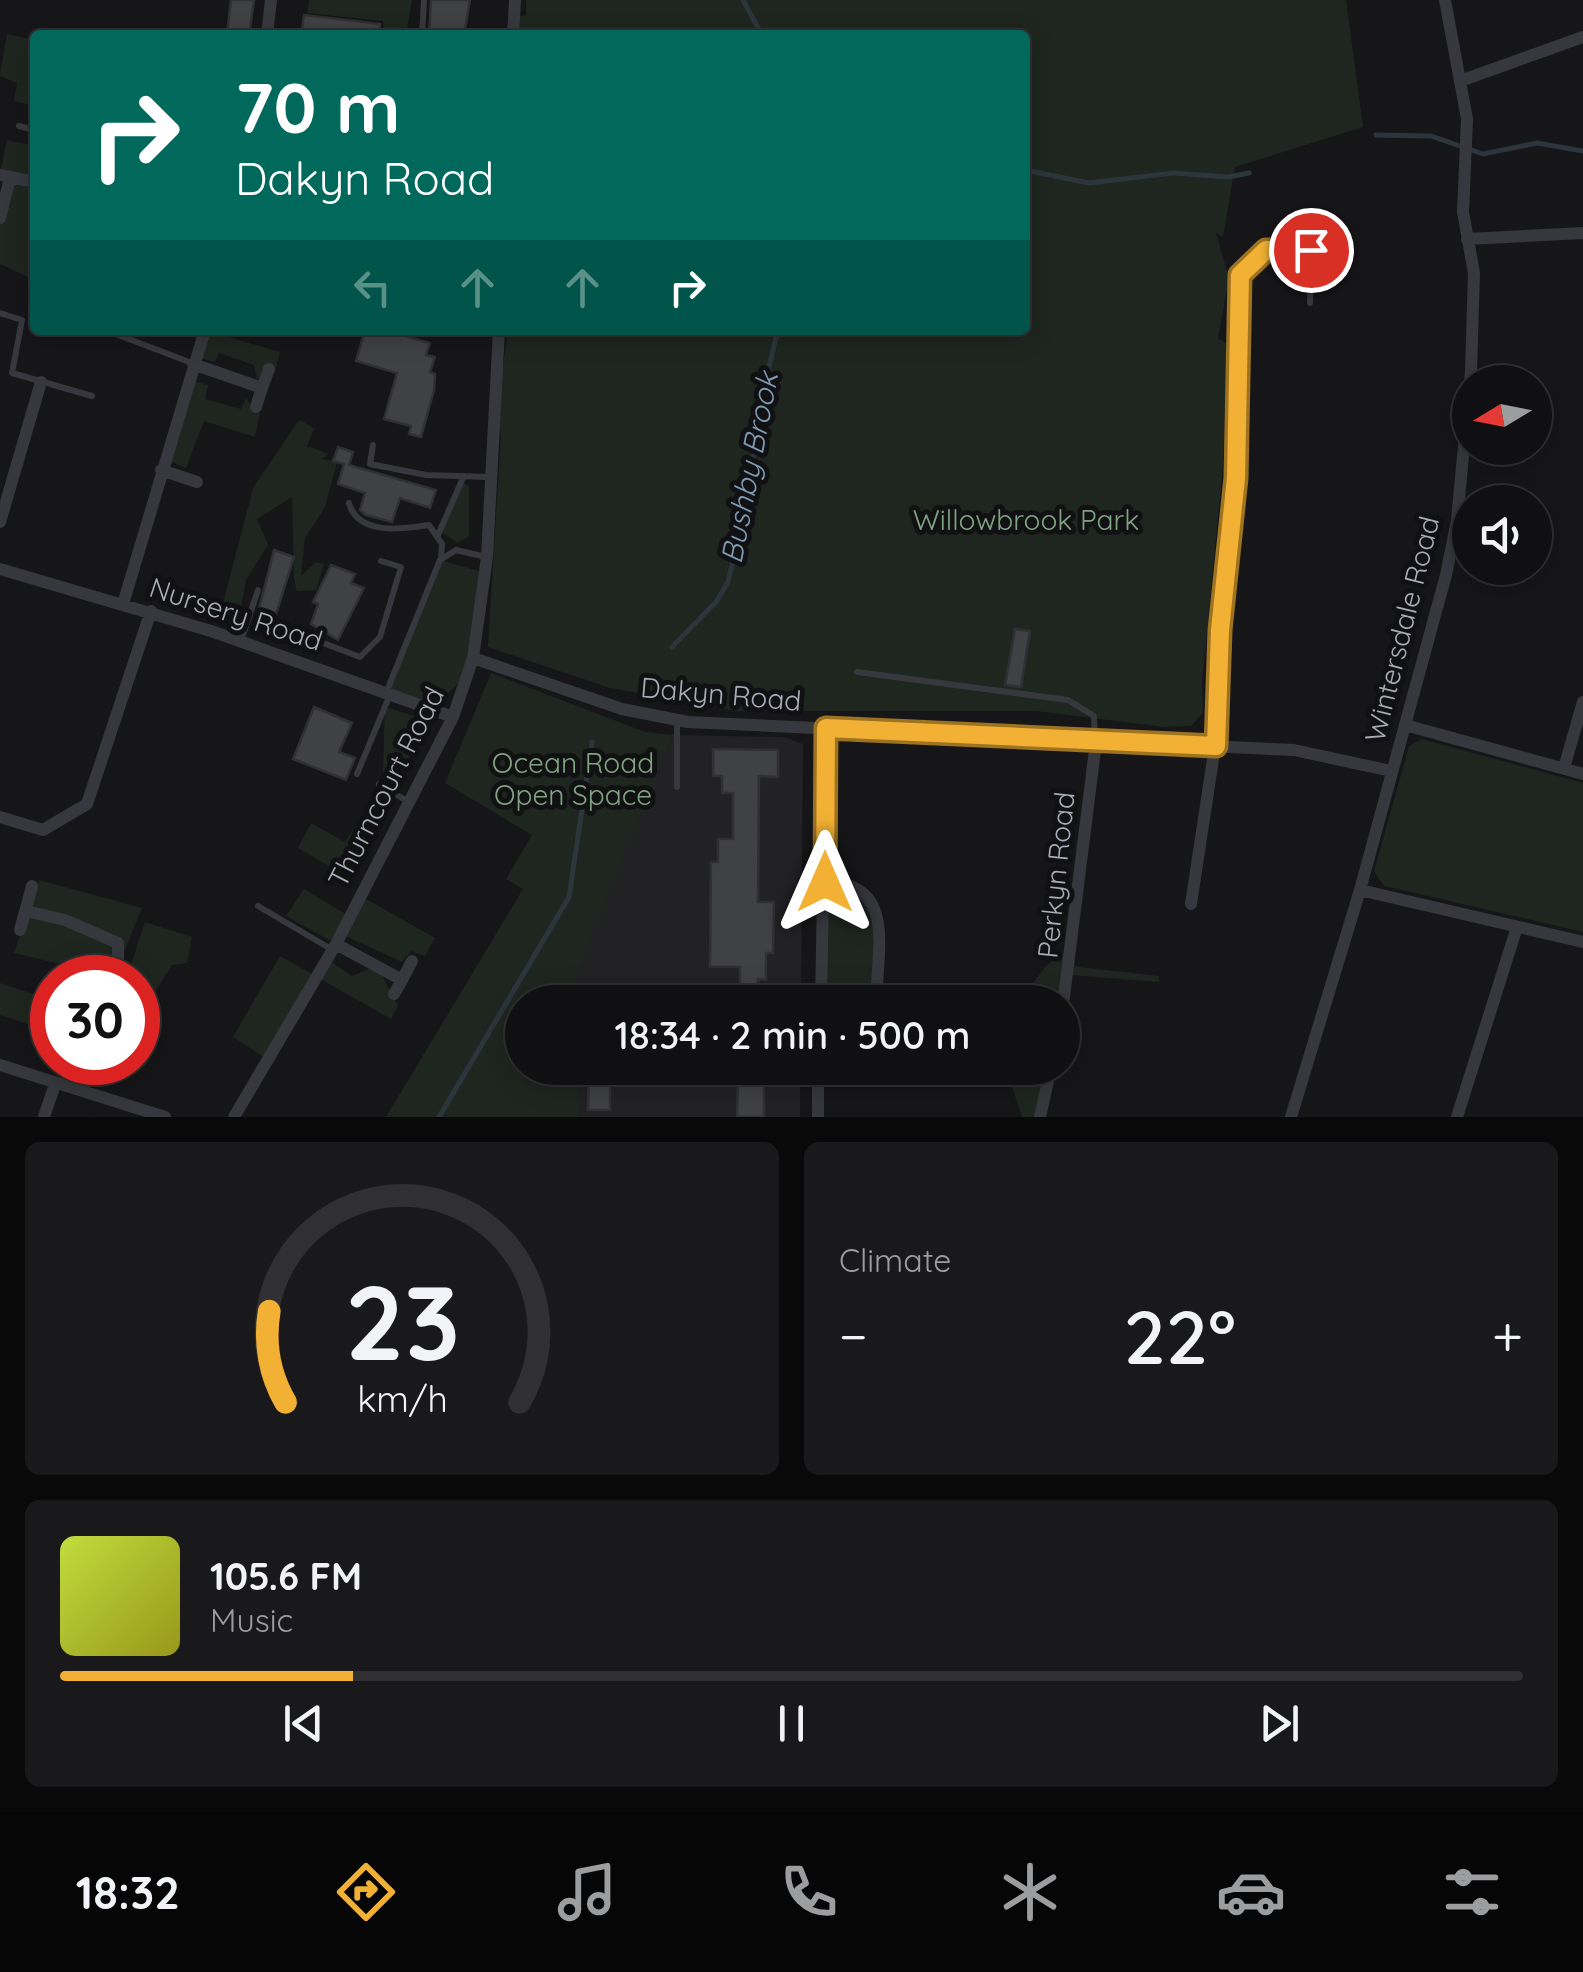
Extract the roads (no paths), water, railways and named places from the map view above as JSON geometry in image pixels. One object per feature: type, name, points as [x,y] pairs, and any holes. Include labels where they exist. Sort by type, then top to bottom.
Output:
[{"type":"street","points":[[268,30],[271,0]]},
{"type":"street","points":[[513,30],[515,0]]},
{"type":"street","name":"Wintersdale Road","points":[[1291,1117],[1360,890],[1456,520],[1474,323],[1474,273],[1467,239],[1463,80],[1445,0]]},
{"type":"street","points":[[1463,80],[1583,37]]},
{"type":"street","points":[[0,218],[5,176],[30,181]]},
{"type":"street","points":[[1467,239],[1583,233]]},
{"type":"street","points":[[1191,904],[1216,746],[1220,630],[1236,478],[1240,275],[1266,250],[1315,250]]},
{"type":"street","points":[[123,604],[203,335]]},
{"type":"street","name":"Thurncourt Road","points":[[234,1117],[334,947],[453,716],[473,658],[487,558],[499,335]]},
{"type":"street","points":[[193,364],[262,388]]},
{"type":"street","points":[[256,407],[269,369]]},
{"type":"street","points":[[0,522],[42,382]]},
{"type":"street","points":[[161,470],[198,482]]},
{"type":"street","name":"Nursery Road","points":[[0,569],[241,641],[453,716]]},
{"type":"street","points":[[0,817],[43,830],[87,804],[151,612]]},
{"type":"street","name":"Dakyn Road","points":[[473,658],[622,710],[677,721],[1294,750],[1391,771]]},
{"type":"street","points":[[1564,768],[1583,702]]},
{"type":"street","points":[[1405,725],[1583,774]]},
{"type":"street","points":[[821,985],[826,728]]},
{"type":"street","name":"Perkyn Road","points":[[1066,985],[1096,742]]},
{"type":"street","points":[[825,882],[844,882],[867,892],[876,907],[876,985]]},
{"type":"street","points":[[20,930],[32,886]]},
{"type":"street","points":[[1360,890],[1583,942]]},
{"type":"street","points":[[26,911],[66,920],[118,943],[118,955]]},
{"type":"street","points":[[1457,1117],[1518,927]]},
{"type":"street","points":[[334,947],[402,980]]},
{"type":"street","points":[[394,994],[412,961]]},
{"type":"street","points":[[0,1065],[30,1075]]},
{"type":"street","points":[[44,1117],[55,1085]]},
{"type":"street","points":[[58,1085],[165,1117]]},
{"type":"street","points":[[83,1092],[85,1085]]},
{"type":"street","points":[[818,1085],[818,1117]]},
{"type":"street","points":[[1040,1117],[1047,1085]]},
{"type":"lane","points":[[422,30],[424,0]]},
{"type":"lane","points":[[19,126],[30,129]]},
{"type":"lane","points":[[1310,304],[1315,250]]},
{"type":"lane","points":[[0,314],[22,320],[12,372],[92,396]]},
{"type":"lane","points":[[126,335],[193,364]]},
{"type":"lane","points":[[373,445],[370,464],[463,478],[492,477]]},
{"type":"lane","points":[[357,774],[440,560],[438,536],[463,478]]},
{"type":"lane","points":[[349,503],[352,514],[364,522],[388,529],[429,524],[438,536]]},
{"type":"lane","points":[[440,560],[456,550],[487,558]]},
{"type":"lane","points":[[284,628],[360,657],[380,637],[401,567],[381,561]]},
{"type":"lane","points":[[241,641],[258,590]]},
{"type":"lane","points":[[857,672],[1068,700],[1094,716],[1096,742]]},
{"type":"lane","points":[[677,721],[678,787]]},
{"type":"lane","points":[[379,784],[408,802]]},
{"type":"lane","points":[[258,906],[334,947]]},
{"type":"waterway","points":[[743,0],[759,30]]},
{"type":"waterway","name":"Bushby Brook","points":[[1376,135],[1431,136],[1483,154],[1537,143],[1583,151]]},
{"type":"waterway","name":"Bushby Brook","points":[[1030,171],[1089,183],[1173,173],[1228,177],[1249,173]]},
{"type":"waterway","name":"Bushby Brook","points":[[672,647],[716,602],[728,582],[746,508],[763,391],[777,335]]},
{"type":"waterway","name":"Bushby Brook","points":[[439,1117],[569,897],[592,742]]},
{"type":"park label","name":"Willowbrook Park","points":[[1026,520]]},
{"type":"park label","name":"Ocean Road Open Space","points":[[573,779]]}]
